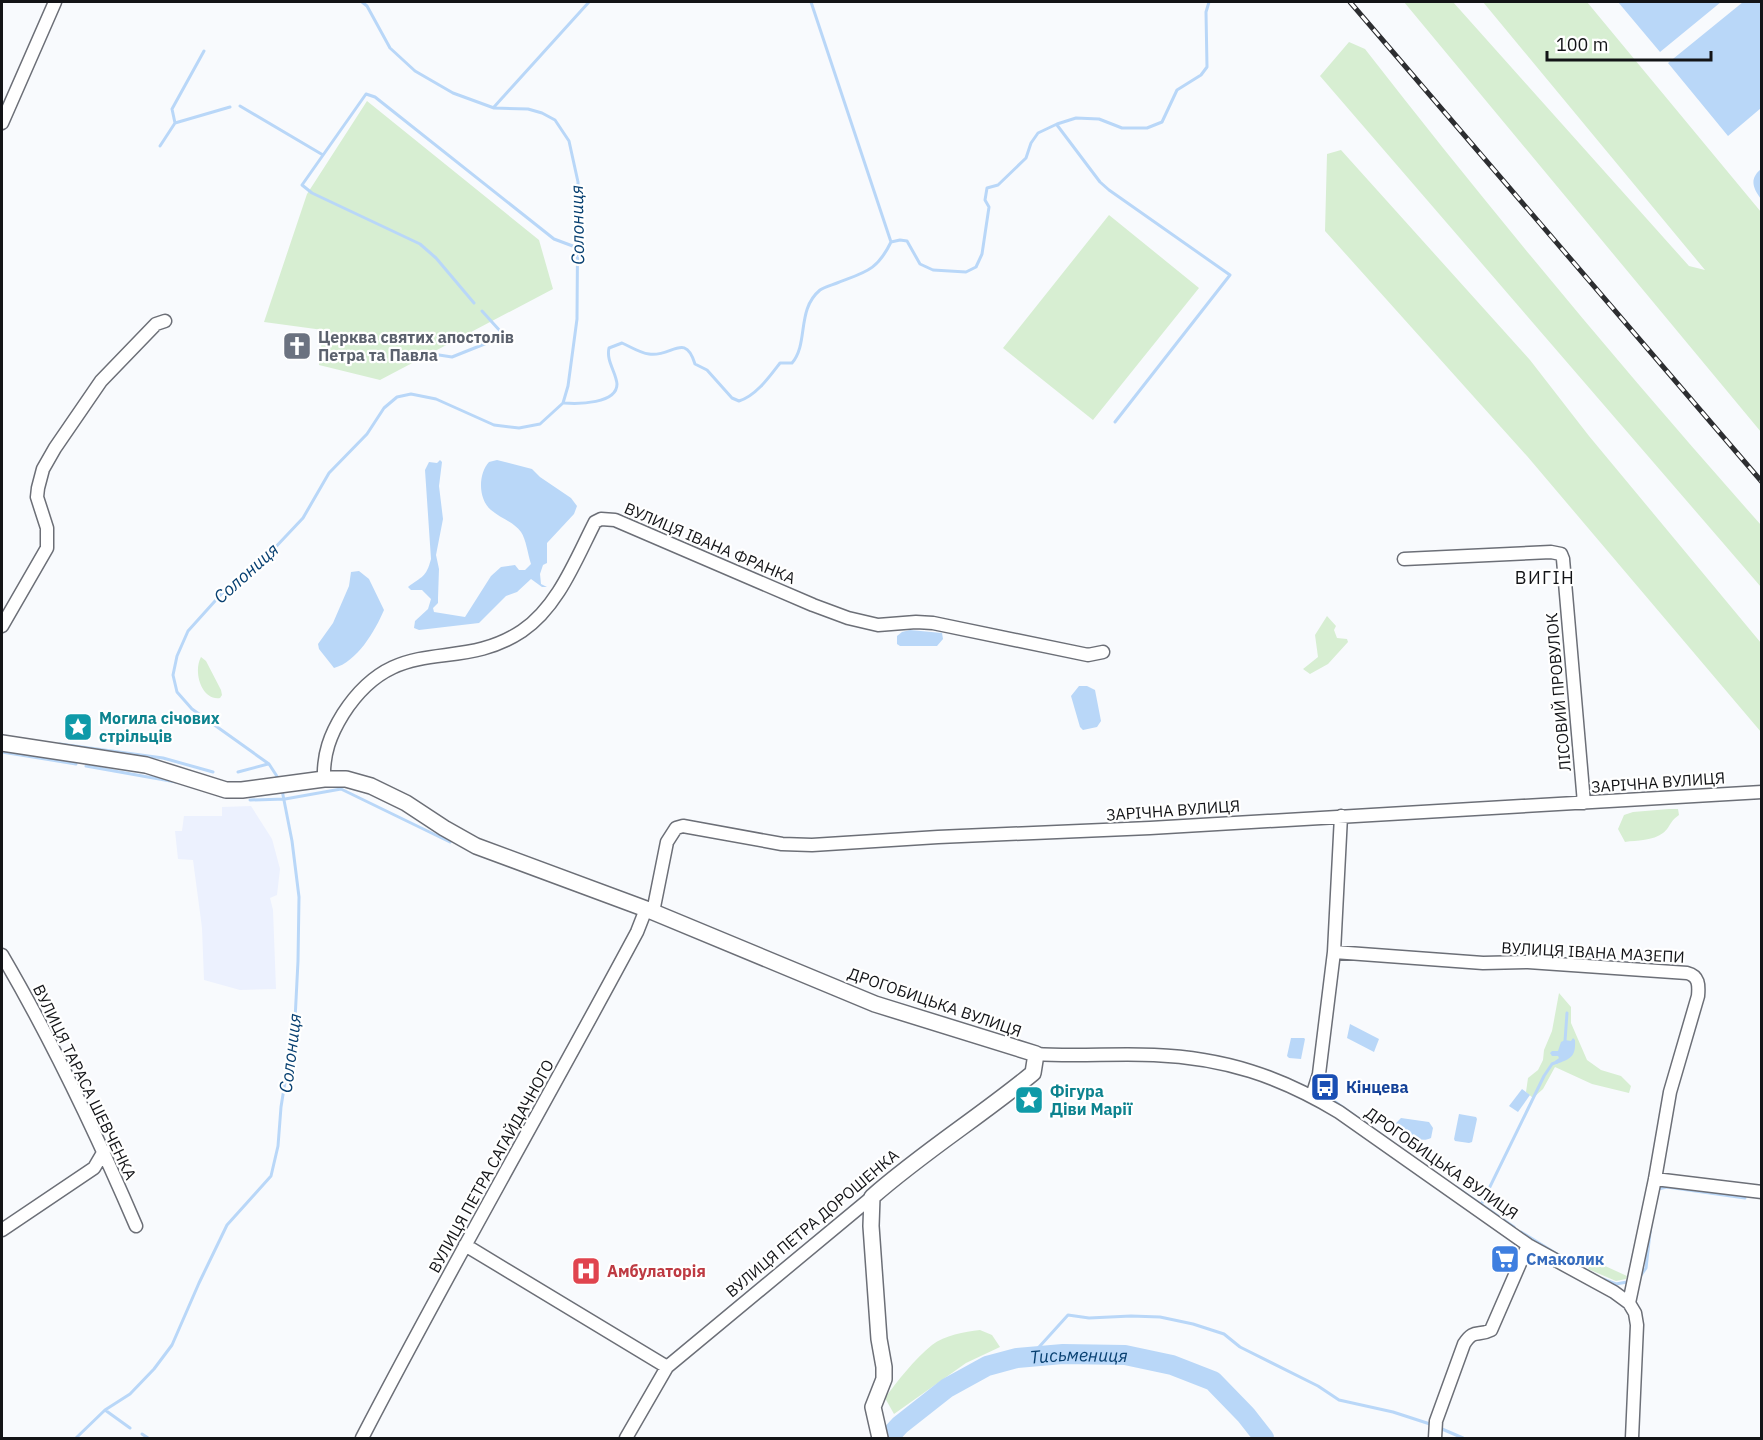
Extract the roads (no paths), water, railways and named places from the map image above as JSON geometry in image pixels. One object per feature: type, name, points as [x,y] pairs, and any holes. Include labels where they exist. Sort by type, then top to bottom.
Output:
[{"type":"street","points":[[2,123],[55,2]]},
{"type":"street","points":[[2,626],[47,549],[48,534],[40,509],[38,488],[48,459],[108,372],[156,324],[165,321]]},
{"type":"street","name":"ВУЛИЦЯ ІВАНА ФРАНКА","points":[[324,778],[324,759],[331,738],[352,701],[365,686],[380,674],[405,662],[491,646],[522,632],[547,608],[557,594],[595,522],[601,519],[615,520],[813,605],[863,622],[890,625],[933,623],[1088,655],[1103,652]]},
{"type":"street","name":"ЛІСОВИЙ ПРОВУЛОК","points":[[1404,559],[1551,552],[1561,554],[1584,804]]},
{"type":"street","name":"ДРОГОБИЦЬКА ВУЛИЦЯ","points":[[2,743],[146,765],[171,771],[218,788],[242,790],[324,778],[346,779],[371,786],[406,803],[476,846],[649,910],[875,1004],[1036,1054],[1153,1054],[1231,1065],[1265,1075],[1312,1096],[1339,1112],[1528,1245],[1614,1292],[1629,1303]]},
{"type":"street","name":"ЗАРІЧНА ВУЛИЦЯ","points":[[649,910],[667,842],[676,828],[682,826],[782,844],[812,845],[1584,804],[1761,792]]},
{"type":"street","points":[[1312,1096],[1319,1074],[1334,952],[1341,816]]},
{"type":"street","name":"ВУЛИЦЯ ПЕТРА САГАЙДАЧНОГО","points":[[362,1438],[649,910]]},
{"type":"street","name":"ВУЛИЦЯ ІВАНА МАЗЕПИ","points":[[1334,952],[1483,963],[1568,964],[1693,974],[1699,985],[1698,996],[1670,1092],[1655,1179],[1629,1303]]},
{"type":"street","name":"ВУЛИЦЯ ТАРАСА ШЕВЧЕНКА","points":[[2,955],[35,1011],[104,1151],[136,1226]]},
{"type":"street","name":"ВУЛИЦЯ ПЕТРА ДОРОШЕНКА","points":[[626,1438],[667,1366],[908,1166],[971,1122],[1033,1073],[1036,1054]]},
{"type":"street","points":[[2,1230],[94,1168],[104,1151]]},
{"type":"street","points":[[1655,1179],[1761,1192]]},
{"type":"street","points":[[872,1197],[870,1214],[878,1327],[884,1367],[884,1379],[873,1407],[880,1438]]},
{"type":"street","points":[[465,1245],[667,1366]]},
{"type":"street","points":[[1435,1438],[1436,1421],[1464,1344],[1475,1332],[1491,1330],[1528,1245]]},
{"type":"street","points":[[1629,1303],[1635,1313],[1637,1325],[1634,1438]]},
{"type":"water","points":[[1618,2],[1721,2],[1660,52]]},
{"type":"water","points":[[1743,2],[1761,2],[1761,108],[1728,136],[1668,63]]},
{"type":"water","points":[[1761,169],[1761,199],[1756,191],[1754,180]]},
{"type":"water","points":[[440,460],[442,462],[439,486],[443,519],[436,555],[439,569],[438,603],[433,608],[434,612],[465,617],[491,576],[501,567],[515,565],[519,570],[525,570],[531,564],[521,532],[515,525],[491,510],[484,500],[481,480],[489,462],[497,460],[532,469],[571,498],[577,506],[574,514],[547,543],[547,563],[543,565],[540,574],[541,584],[547,587],[542,587],[531,579],[517,592],[506,596],[479,623],[419,630],[414,628],[415,621],[428,609],[431,599],[422,590],[411,590],[408,587],[425,573],[431,559],[425,470],[429,462],[437,463]]},
{"type":"water","points":[[359,571],[369,579],[384,610],[376,627],[358,653],[334,668],[319,649],[318,644],[333,623],[349,586],[351,572]]},
{"type":"water","points":[[910,630],[942,633],[943,639],[937,646],[900,646],[897,644],[897,636]]},
{"type":"water","points":[[1079,686],[1087,686],[1095,690],[1101,721],[1097,727],[1083,730],[1080,727],[1071,696]]},
{"type":"water","points":[[1350,1024],[1379,1039],[1374,1052],[1347,1038]]},
{"type":"water","points":[[1291,1038],[1305,1039],[1301,1059],[1287,1056]]},
{"type":"water","points":[[1573,1038],[1575,1050],[1572,1056],[1556,1064],[1558,1056],[1552,1056],[1550,1053],[1558,1051],[1561,1042],[1571,1041]]},
{"type":"water","points":[[1522,1089],[1530,1095],[1518,1112],[1509,1106]]},
{"type":"water","points":[[1459,1114],[1477,1119],[1472,1142],[1455,1141],[1454,1139]]},
{"type":"water","points":[[1401,1118],[1429,1122],[1433,1128],[1431,1138],[1418,1139],[1397,1130],[1395,1124]]},
{"type":"waterway","name":"Солониця","points":[[280,781],[269,764],[192,709],[177,692],[173,675],[177,656],[188,631],[224,591],[270,553],[303,518],[329,473],[367,434],[384,408],[397,397],[411,394],[436,399],[494,425],[519,428],[540,424],[563,403],[568,386],[577,319],[578,182],[569,141],[555,120],[528,109],[494,108],[453,93],[415,71],[390,48],[367,6],[362,2]]},
{"type":"waterway","points":[[494,107],[589,2]]},
{"type":"waterway","points":[[811,2],[891,242]]},
{"type":"waterway","points":[[564,403],[596,401],[611,396],[617,384],[608,353],[609,348],[622,343],[649,354],[664,353],[682,347],[687,349],[695,364],[707,370],[732,398],[739,401],[757,390],[780,363],[792,363],[800,346],[808,307],[820,290],[875,265],[891,242],[907,241],[920,264],[933,270],[966,272],[976,267],[982,254],[989,207],[985,200],[987,188],[998,185],[1026,158],[1031,143],[1038,133],[1076,118],[1099,119],[1122,128],[1147,128],[1162,122],[1177,90],[1201,75],[1207,67],[1206,12],[1209,2]]},
{"type":"waterway","points":[[175,123],[172,109],[204,51]]},
{"type":"waterway","points":[[474,303],[436,258],[420,244],[312,193],[302,185],[366,94],[375,97],[554,239],[578,248]]},
{"type":"waterway","points":[[240,106],[323,155]]},
{"type":"waterway","points":[[160,146],[175,123],[230,107]]},
{"type":"waterway","points":[[1057,125],[1100,182],[1109,190],[1230,275],[1115,422]]},
{"type":"waterway","points":[[403,361],[426,353],[452,357],[497,339],[501,336],[501,332],[482,311]]},
{"type":"waterway","points":[[60,744],[163,758],[213,772]]},
{"type":"waterway","points":[[2,752],[76,764]]},
{"type":"waterway","points":[[238,772],[268,764]]},
{"type":"waterway","points":[[86,766],[176,782]]},
{"type":"waterway","points":[[250,800],[285,799],[341,789],[450,842]]},
{"type":"waterway","name":"Солониця","points":[[76,1438],[105,1410],[130,1394],[154,1369],[172,1345],[227,1225],[271,1176],[278,1146],[281,1107],[295,1020],[298,961],[299,897],[292,841],[282,790]]},
{"type":"waterway","points":[[1565,1041],[1567,1013]]},
{"type":"waterway","points":[[1482,1203],[1544,1076],[1552,1064],[1557,1062]]},
{"type":"waterway","points":[[1323,1093],[1391,1142]]},
{"type":"waterway","points":[[1456,1187],[1514,1227]]},
{"type":"waterway","points":[[1658,1189],[1667,1187],[1745,1198]]},
{"type":"waterway","points":[[1639,1278],[1646,1268],[1651,1224]]},
{"type":"waterway","points":[[1521,1232],[1565,1259]]},
{"type":"waterway","points":[[1603,1279],[1616,1284],[1627,1282]]},
{"type":"waterway","points":[[1030,1357],[1068,1315],[1089,1318],[1160,1317],[1224,1334],[1240,1347],[1318,1386],[1339,1400],[1393,1412],[1430,1424]]},
{"type":"waterway","name":"Тисьмениця","points":[[888,1438],[900,1425],[947,1388],[987,1366],[1017,1358],[1063,1354],[1125,1355],[1172,1365],[1213,1381],[1246,1415],[1264,1438]]},
{"type":"waterway","points":[[105,1410],[130,1428]]},
{"type":"waterway","points":[[1442,1429],[1463,1438]]},
{"type":"waterway","points":[[142,1434],[148,1438]]},
{"type":"railway","points":[[1350,2],[1762,482]]},
{"type":"place","name":"Церква святих апостолів Петра та Павла","points":[[297,346]]},
{"type":"place","name":"Могила січових стрільців","points":[[78,727]]},
{"type":"place","name":"Кінцева","points":[[1325,1087]]},
{"type":"place","name":"Фігура Діви Марії","points":[[1029,1100]]},
{"type":"place","name":"Смаколик","points":[[1505,1259]]},
{"type":"place","name":"Амбулаторія","points":[[586,1271]]},
{"type":"district","name":"ВИГІН","points":[[1545,577]]}]
